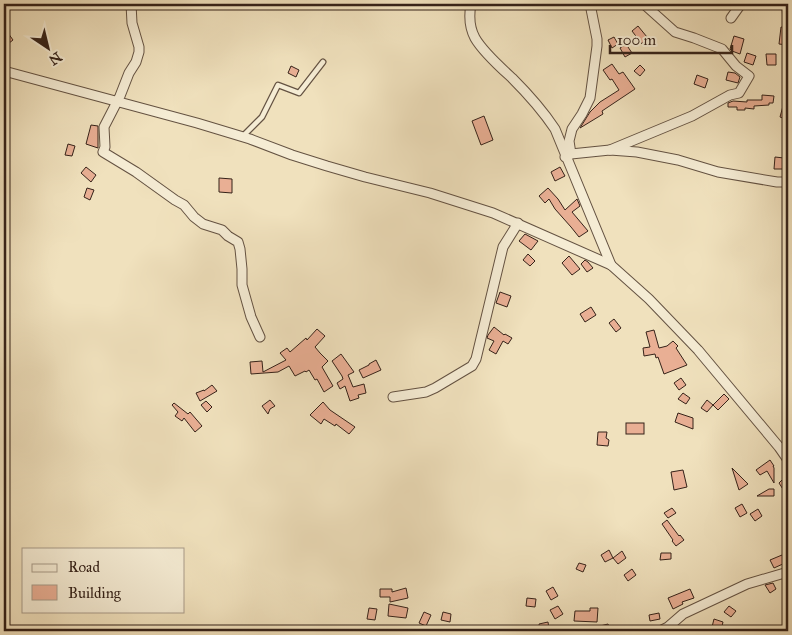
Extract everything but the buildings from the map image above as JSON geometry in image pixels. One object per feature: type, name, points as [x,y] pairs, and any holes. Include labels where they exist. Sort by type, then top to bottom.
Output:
[{"type":"street","points":[[131,4],[132,23],[139,52],[136,62],[104,127],[105,147],[103,152],[184,205],[202,224],[222,230],[238,242],[242,285],[251,317],[260,337]]},
{"type":"street","points":[[471,4],[470,24],[475,38],[527,94],[549,120],[558,136],[568,155],[610,265]]},
{"type":"street","points":[[568,155],[572,129],[590,98],[592,87],[597,39],[590,4]]},
{"type":"street","points":[[731,18],[741,4]]},
{"type":"street","points":[[610,150],[692,116],[730,95],[739,93],[749,76],[736,66],[722,49],[675,32],[646,6]]},
{"type":"street","points":[[4,71],[242,136],[318,163],[493,212],[610,265],[649,299],[698,350],[788,460]]},
{"type":"street","points":[[568,155],[610,150],[655,154],[718,172],[777,182],[788,182]]},
{"type":"street","points":[[393,397],[426,392],[472,366],[476,358],[504,248],[518,223]]},
{"type":"street","points":[[660,631],[668,627],[683,614],[747,584],[788,572]]},
{"type":"lane","points":[[242,136],[262,118],[278,85],[299,93],[323,62]]}]
